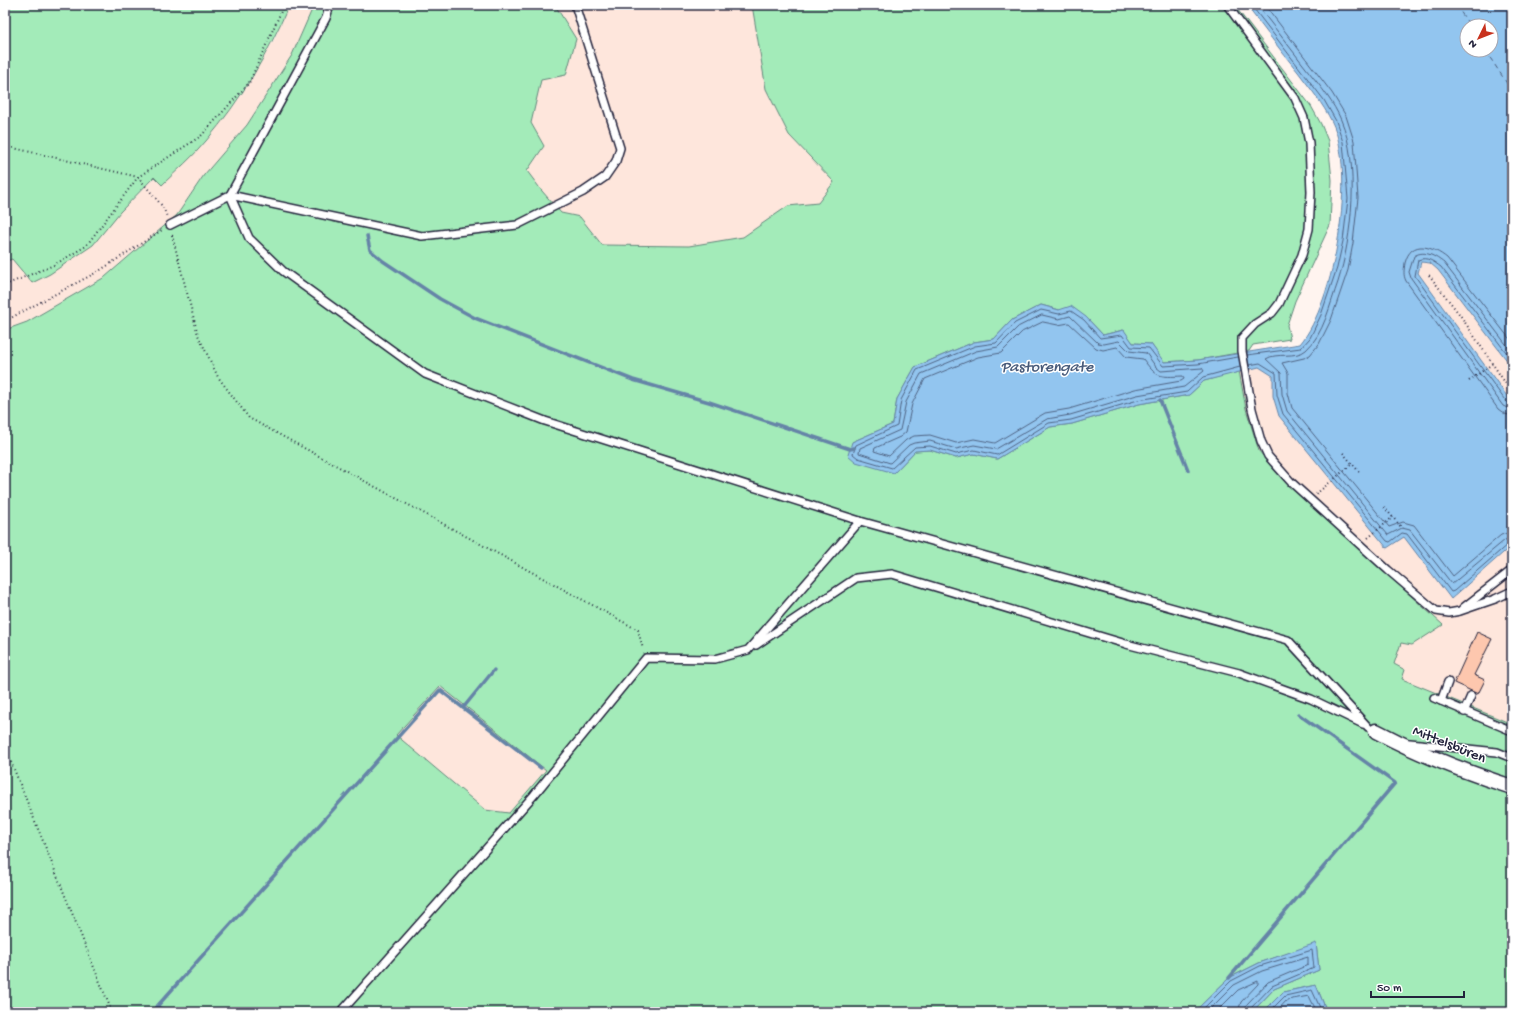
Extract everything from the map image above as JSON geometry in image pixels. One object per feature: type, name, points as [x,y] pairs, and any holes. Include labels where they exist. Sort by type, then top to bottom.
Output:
[{"type":"street","name":"Mittelsbüren","points":[[1372,729],[1396,742],[1470,773],[1512,787]]},
{"type":"lane","points":[[170,225],[230,195],[326,18],[330,5]]},
{"type":"lane","points":[[230,195],[422,236],[517,225],[583,192],[605,177],[616,161],[620,148],[575,5]]},
{"type":"lane","points":[[1227,5],[1295,98],[1304,118],[1309,143],[1311,192],[1309,229],[1302,255],[1279,304],[1272,313],[1246,333],[1242,338],[1242,351],[1252,409],[1268,456],[1279,470],[1310,499],[1388,570],[1436,611],[1449,613],[1460,611],[1512,592]]},
{"type":"lane","points":[[230,195],[249,238],[283,271],[425,374],[545,421],[860,521],[1288,640],[1372,729]]},
{"type":"lane","points":[[748,650],[860,521]]},
{"type":"lane","points":[[1460,611],[1512,570]]},
{"type":"lane","points":[[341,1012],[534,796],[646,658],[715,659],[748,650],[856,578],[892,574],[1126,644],[1239,673],[1311,700],[1372,729]]},
{"type":"lane","points":[[1448,682],[1437,700],[1512,731]]},
{"type":"lane","points":[[1464,712],[1471,696]]},
{"type":"lane","points":[[1396,742],[1497,752],[1512,758]]},
{"type":"path","points":[[5,285],[54,265],[86,246],[138,177],[201,136],[249,83],[284,5]]},
{"type":"path","points":[[5,146],[138,177],[163,207],[170,225],[198,334],[218,377],[249,418],[638,630],[646,658]]},
{"type":"path","points":[[5,321],[99,271],[170,225]]},
{"type":"path","points":[[1429,276],[1460,315],[1512,393]]},
{"type":"path","points":[[1469,381],[1492,364]]},
{"type":"path","points":[[1343,453],[1361,474]]},
{"type":"path","points":[[1310,499],[1352,464]]},
{"type":"path","points":[[1384,507],[1402,528]]},
{"type":"path","points":[[1372,535],[1393,517]]},
{"type":"path","points":[[5,747],[112,1012]]},
{"type":"shaded area","points":[[289,5],[314,5],[292,55],[247,125],[204,175],[177,215],[105,277],[27,322],[5,330],[5,251],[32,282],[50,274],[93,245],[120,212],[155,177],[163,184],[206,142],[241,96],[275,38]]},
{"type":"shaded area","points":[[555,5],[752,5],[766,89],[789,135],[834,182],[818,203],[788,206],[743,237],[689,246],[602,245],[580,217],[561,213],[527,171],[544,146],[531,123],[541,80],[576,39]]},
{"type":"shaded area","points":[[1421,262],[1430,263],[1438,270],[1512,367],[1512,403],[1418,273]]},
{"type":"shaded area","points":[[1259,367],[1273,376],[1273,396],[1279,416],[1387,548],[1404,536],[1451,599],[1512,545],[1512,724],[1401,679],[1394,664],[1401,643],[1412,645],[1442,625],[1283,480],[1259,451],[1246,409],[1239,371]]},
{"type":"shaded area","points":[[440,685],[546,770],[509,813],[485,810],[396,735]]},
{"type":"green space","points":[[5,5],[289,5],[263,59],[253,76],[231,109],[201,147],[162,185],[154,177],[120,212],[93,245],[50,274],[32,283],[12,259],[5,262]]},
{"type":"green space","points":[[314,5],[555,5],[576,39],[566,75],[541,80],[531,123],[544,146],[527,171],[561,213],[580,217],[602,245],[689,246],[743,237],[788,206],[818,203],[834,182],[789,135],[766,89],[752,5],[1234,5],[1311,106],[1328,141],[1332,180],[1330,225],[1295,301],[1287,325],[1290,339],[1253,345],[1249,351],[1198,360],[1163,362],[1151,344],[1133,343],[1123,330],[1103,335],[1086,317],[1041,305],[1012,320],[994,339],[974,342],[915,367],[897,399],[893,424],[852,442],[894,473],[915,451],[930,450],[956,458],[974,454],[997,459],[1050,427],[1072,424],[1139,404],[1189,395],[1204,381],[1239,371],[1246,409],[1259,451],[1283,480],[1443,625],[1412,645],[1401,643],[1394,664],[1405,670],[1402,679],[1512,724],[1512,1012],[1327,1012],[1316,985],[1283,992],[1263,1012],[1252,1012],[1274,989],[1319,970],[1316,944],[1259,963],[1229,978],[1194,1012],[5,1012],[5,330],[27,322],[105,277],[177,215],[204,175],[247,125],[292,55]],"holes":[[[440,686],[546,770],[509,813],[485,810],[396,735]]]},
{"type":"water","name":"Pastorengate","points":[[1246,5],[1512,5],[1512,367],[1438,270],[1430,263],[1421,262],[1418,273],[1512,403],[1512,545],[1451,599],[1404,537],[1387,548],[1279,416],[1273,396],[1273,376],[1259,367],[1204,381],[1189,395],[1139,404],[1072,424],[1050,427],[997,459],[974,454],[956,458],[930,450],[915,451],[894,473],[856,462],[848,455],[852,442],[893,424],[897,399],[915,367],[974,342],[994,339],[1012,320],[1041,305],[1059,310],[1071,306],[1086,317],[1103,335],[1124,330],[1133,343],[1151,344],[1164,362],[1198,360],[1300,344],[1312,325],[1323,299],[1332,269],[1342,203],[1342,172],[1339,144],[1332,122],[1320,102]]},
{"type":"water","points":[[1316,943],[1319,970],[1274,989],[1252,1012],[1194,1012],[1229,978],[1259,963]]},
{"type":"water","points":[[1316,985],[1327,1012],[1263,1012],[1283,992]]},
{"type":"building","points":[[1477,632],[1492,639],[1474,675],[1485,680],[1478,694],[1454,683]]},
{"type":"waterway","points":[[367,236],[370,250],[383,261],[440,299],[475,318],[633,380],[709,402],[850,449],[854,448]]},
{"type":"waterway","points":[[1160,400],[1188,470]]},
{"type":"waterway","points":[[463,708],[494,670]]},
{"type":"waterway","points":[[152,1012],[440,690],[541,768]]},
{"type":"waterway","points":[[1229,978],[1395,783],[1298,714]]},
{"type":"waterway","points":[[156,1007],[171,1012]]},
{"type":"ferry route","points":[[1456,5],[1465,18]]},
{"type":"ferry route","points":[[1490,58],[1512,91]]}]
